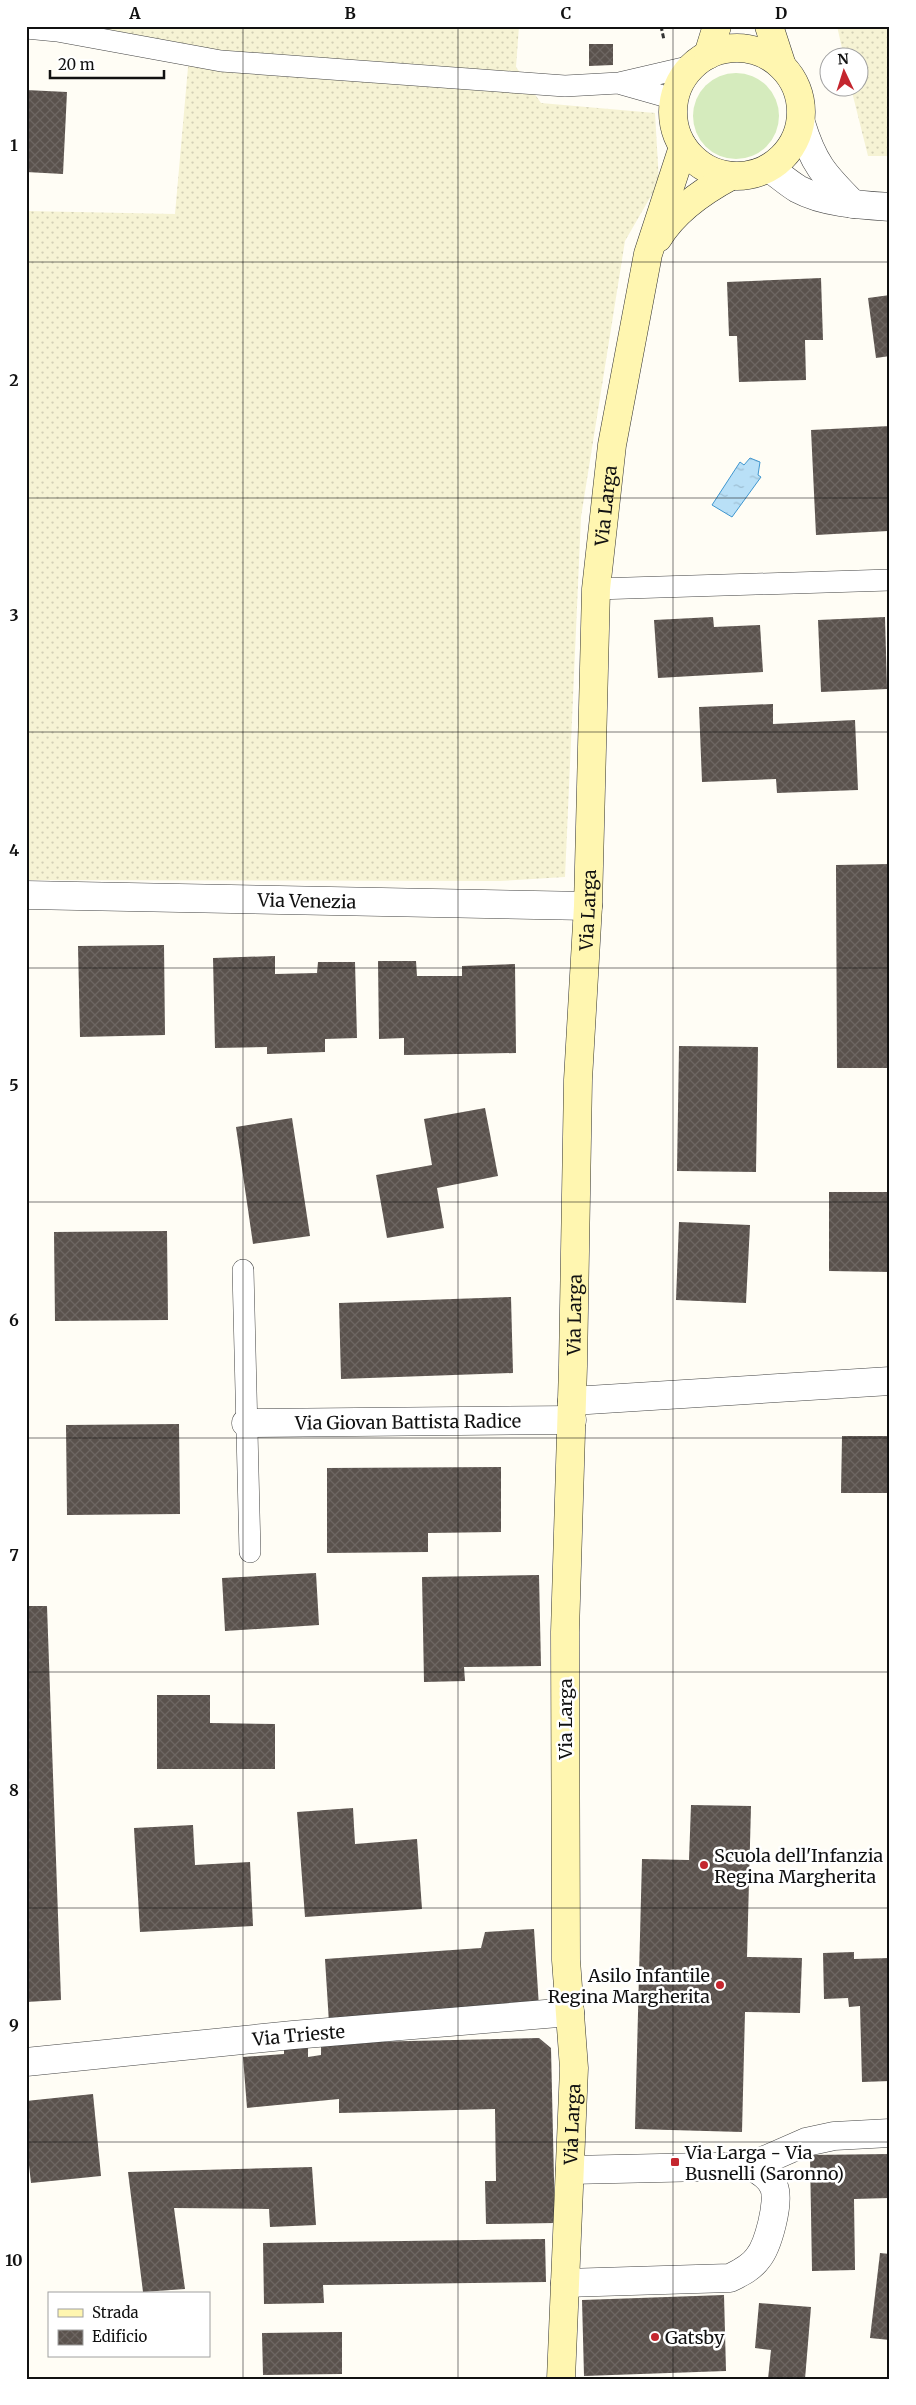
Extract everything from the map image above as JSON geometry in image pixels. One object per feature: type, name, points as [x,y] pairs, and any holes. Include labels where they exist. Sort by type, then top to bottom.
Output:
[{"type":"street","points":[[717,26],[700,61],[681,81],[674,99],[673,116],[676,132],[683,147],[696,161],[712,171],[731,176],[757,173],[769,168],[784,156],[795,141],[801,124]]},
{"type":"street","points":[[769,26],[782,66],[797,89],[801,102],[801,124],[820,185]]},
{"type":"street","points":[[700,61],[727,49],[747,48],[766,55],[782,66]]},
{"type":"street","name":"Via Larga","points":[[561,2379],[574,2068],[566,1960],[565,1632],[572,1410],[578,1080],[588,906],[596,589],[612,445],[648,254],[683,147]]},
{"type":"street","points":[[769,168],[798,189],[820,185],[853,204],[890,207]]},
{"type":"street","name":"Via Larga","points":[[648,254],[659,235],[691,202],[707,189],[731,176]]},
{"type":"street","name":"Via Venezia","points":[[26,895],[588,906]]},
{"type":"street","name":"Via Giovan Battista Radice","points":[[246,1423],[572,1410],[890,1382]]},
{"type":"street","name":"Via Trieste","points":[[26,2062],[293,2035],[570,2012]]},
{"type":"street","points":[[570,2170],[752,2166],[806,2142],[834,2136],[890,2133]]},
{"type":"street","points":[[565,2283],[730,2278],[744,2271],[759,2258],[773,2222],[774,2186],[765,2174],[752,2166]]},
{"type":"lane","points":[[26,28],[57,31],[221,61],[564,86],[619,84],[700,61]]},
{"type":"lane","points":[[619,84],[674,99]]},
{"type":"lane","points":[[596,589],[890,580]]},
{"type":"lane","points":[[243,1270],[250,1552]]},
{"type":"shaded area","points":[[48,26],[519,26],[516,67],[541,103],[655,113],[659,182],[625,241],[581,517],[565,877],[500,881],[26,880],[26,211],[175,214],[189,56]]},
{"type":"shaded area","points":[[837,26],[890,26],[890,156],[868,156],[854,98],[868,98],[868,48],[842,48]]},
{"type":"green space","points":[[736,73],[753,76],[767,85],[776,99],[779,116],[776,133],[767,147],[753,156],[736,159],[719,156],[705,147],[696,133],[693,116],[696,99],[705,85],[719,76]]},
{"type":"water","points":[[750,458],[760,462],[758,475],[761,477],[732,517],[712,505],[740,462],[744,465]]},
{"type":"building","points":[[589,44],[613,44],[613,65],[589,66]]},
{"type":"building","points":[[26,90],[67,92],[63,174],[26,172]]},
{"type":"building","points":[[821,278],[823,340],[805,340],[806,380],[739,382],[737,336],[729,336],[727,282]]},
{"type":"building","points":[[890,295],[890,356],[876,358],[868,298]]},
{"type":"building","points":[[890,426],[888,531],[816,535],[811,430]]},
{"type":"building","points":[[713,617],[714,627],[760,625],[763,672],[658,678],[654,620]]},
{"type":"building","points":[[885,617],[887,689],[821,692],[818,620]]},
{"type":"building","points":[[773,704],[773,724],[855,720],[858,790],[777,793],[776,779],[702,782],[699,707]]},
{"type":"building","points":[[890,864],[890,1068],[837,1068],[836,865]]},
{"type":"building","points":[[164,945],[165,1035],[80,1037],[78,946]]},
{"type":"building","points":[[275,956],[275,974],[317,973],[318,962],[355,962],[357,1038],[325,1039],[325,1052],[267,1054],[267,1047],[215,1048],[213,958]]},
{"type":"building","points":[[378,961],[416,961],[417,976],[462,976],[462,966],[515,964],[516,1053],[404,1055],[404,1038],[379,1039]]},
{"type":"building","points":[[679,1046],[758,1047],[756,1172],[677,1171]]},
{"type":"building","points":[[485,1108],[498,1176],[437,1188],[444,1228],[387,1238],[376,1175],[432,1165],[424,1119]]},
{"type":"building","points":[[292,1118],[310,1236],[253,1244],[236,1127]]},
{"type":"building","points":[[829,1192],[890,1192],[890,1272],[829,1271]]},
{"type":"building","points":[[679,1222],[750,1225],[746,1303],[676,1300]]},
{"type":"building","points":[[167,1231],[168,1320],[55,1321],[54,1232]]},
{"type":"building","points":[[511,1297],[513,1373],[341,1379],[339,1303]]},
{"type":"building","points":[[179,1424],[180,1514],[67,1515],[66,1425]]},
{"type":"building","points":[[842,1436],[890,1436],[890,1493],[841,1493]]},
{"type":"building","points":[[501,1467],[501,1532],[428,1533],[428,1552],[327,1553],[327,1468]]},
{"type":"building","points":[[316,1573],[319,1625],[225,1631],[222,1578]]},
{"type":"building","points":[[539,1575],[541,1666],[464,1667],[465,1681],[424,1682],[422,1577]]},
{"type":"building","points":[[26,1606],[47,1606],[61,2000],[26,2002]]},
{"type":"building","points":[[157,1695],[210,1695],[210,1723],[275,1724],[275,1769],[157,1769]]},
{"type":"building","name":"Asilo Infantile Regina Margherita","points":[[691,1805],[751,1806],[747,1957],[802,1958],[800,2013],[745,2012],[742,2132],[635,2129],[642,1859],[689,1860]]},
{"type":"building","points":[[353,1808],[355,1844],[417,1839],[422,1909],[305,1917],[297,1812]]},
{"type":"building","points":[[193,1825],[195,1865],[250,1862],[253,1926],[140,1932],[134,1828]]},
{"type":"building","points":[[534,1929],[539,2007],[329,2023],[325,1959],[481,1948],[485,1932]]},
{"type":"building","points":[[854,1952],[854,1959],[890,1958],[890,2081],[862,2082],[860,2006],[849,2007],[848,1998],[824,1999],[823,1953]]},
{"type":"building","points":[[539,2038],[551,2048],[555,2223],[486,2224],[485,2181],[496,2181],[495,2109],[339,2113],[339,2099],[247,2108],[243,2057],[284,2054],[284,2049],[308,2047],[308,2057],[321,2055],[321,2043]]},
{"type":"building","points":[[93,2094],[101,2176],[31,2183],[26,2138],[26,2101]]},
{"type":"building","points":[[890,2154],[890,2198],[854,2199],[855,2270],[812,2271],[810,2155]]},
{"type":"building","points":[[312,2167],[316,2225],[270,2227],[269,2209],[174,2208],[185,2289],[143,2292],[128,2172]]},
{"type":"building","points":[[545,2239],[546,2282],[323,2285],[324,2303],[264,2304],[263,2243]]},
{"type":"building","points":[[880,2253],[890,2254],[890,2340],[870,2338]]},
{"type":"building","points":[[724,2295],[726,2371],[584,2376],[582,2300]]},
{"type":"building","points":[[759,2303],[811,2307],[805,2379],[768,2379],[771,2350],[755,2348]]},
{"type":"building","points":[[342,2332],[342,2374],[263,2375],[262,2333]]},
{"type":"place","name":"Scuola dell'Infanzia Regina Margherita","points":[[704,1865]]},
{"type":"place","name":"Asilo Infantile Regina Margherita","points":[[720,1985]]},
{"type":"place","name":"Via Larga - Via Busnelli (Saronno)","points":[[675,2162]]},
{"type":"place","name":"Gatsby","points":[[655,2337]]}]
